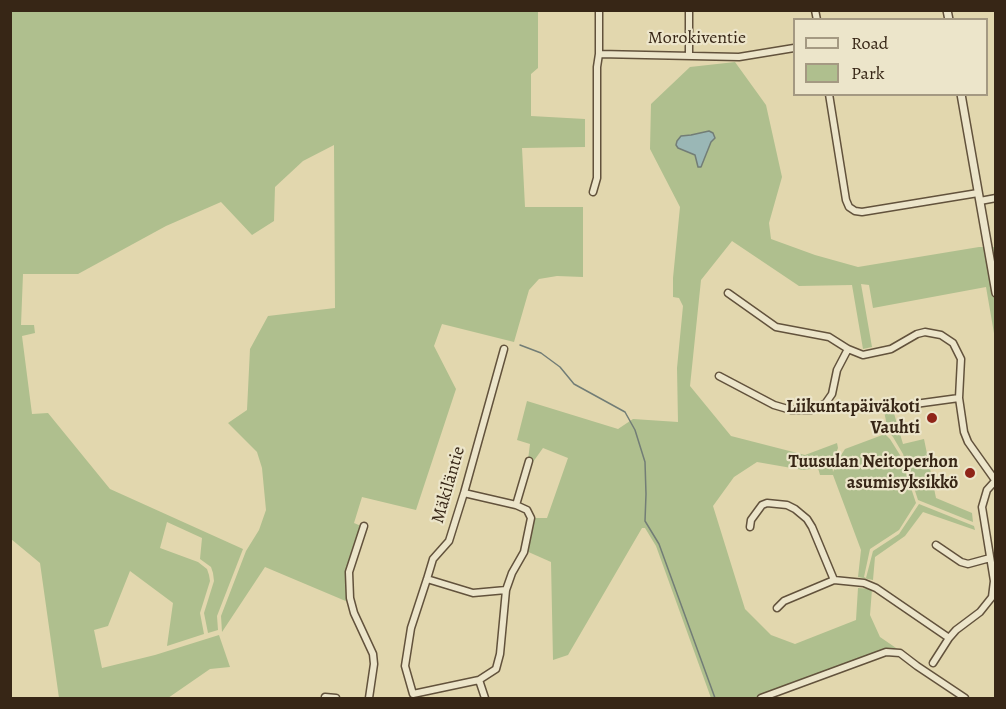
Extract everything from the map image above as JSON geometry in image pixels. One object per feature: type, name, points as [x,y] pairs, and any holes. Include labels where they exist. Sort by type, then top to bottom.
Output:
[{"type":"street","points":[[593,192],[597,178],[599,10]]},
{"type":"street","points":[[689,56],[690,10]]},
{"type":"street","name":"Morokiventie","points":[[599,54],[739,57],[793,48]]},
{"type":"street","points":[[829,96],[846,200],[849,207],[855,211],[979,197],[996,198]]},
{"type":"street","points":[[961,96],[996,293]]},
{"type":"street","points":[[728,293],[776,327],[829,337],[862,355],[891,349],[925,332],[941,335],[953,343],[961,359],[959,398],[964,432],[968,442],[995,480],[987,490],[982,507],[994,581],[992,597],[980,612],[949,638],[933,663]]},
{"type":"street","points":[[719,376],[774,405],[790,410],[811,410],[825,404],[832,394],[837,370],[848,349]]},
{"type":"street","name":"Mäkiläntie","points":[[411,696],[405,666],[411,628],[433,559],[449,541],[504,350]]},
{"type":"street","points":[[915,404],[959,398]]},
{"type":"street","points":[[516,505],[529,460]]},
{"type":"street","points":[[411,696],[479,680],[496,669],[500,654],[506,590],[512,573],[524,552],[531,518],[527,510],[516,505],[464,493]]},
{"type":"street","points":[[750,527],[751,520],[762,505],[767,503],[788,505],[795,509],[807,519],[812,527],[834,580]]},
{"type":"street","points":[[364,526],[349,572],[350,598],[354,613],[373,654],[374,664],[369,699]]},
{"type":"street","points":[[936,545],[961,562],[968,564],[990,558]]},
{"type":"street","points":[[427,579],[473,593],[506,590]]},
{"type":"street","points":[[777,608],[784,601],[834,580],[864,583],[876,588],[949,638]]},
{"type":"street","points":[[761,699],[886,652],[900,653],[964,699]]},
{"type":"street","points":[[479,680],[485,699]]},
{"type":"street","points":[[325,698],[336,699]]},
{"type":"green space","points":[[10,11],[538,11],[538,68],[531,74],[531,116],[585,119],[585,147],[522,148],[525,207],[583,207],[583,277],[557,276],[539,279],[529,290],[514,342],[442,324],[434,346],[456,389],[416,510],[362,497],[354,523],[361,526],[347,570],[348,602],[265,567],[222,632],[221,616],[246,551],[259,530],[266,510],[262,468],[257,452],[228,423],[247,410],[250,349],[268,316],[335,308],[334,145],[303,161],[275,187],[274,221],[252,235],[221,202],[166,226],[78,274],[23,274],[21,325],[34,325],[35,333],[22,336],[32,414],[48,413],[110,489],[243,549],[217,616],[218,630],[208,633],[204,613],[214,581],[211,567],[200,559],[202,538],[167,522],[160,548],[198,562],[207,569],[209,575],[210,581],[200,613],[204,634],[167,646],[173,603],[130,571],[108,626],[94,630],[102,668],[155,655],[219,635],[230,667],[210,669],[168,698],[59,698],[40,563],[11,539]]},
{"type":"green space","points":[[735,62],[766,105],[782,177],[769,223],[771,239],[858,267],[979,247],[994,247],[995,245],[995,339],[986,287],[873,308],[869,285],[861,284],[872,347],[863,349],[852,285],[799,286],[732,241],[701,280],[690,386],[731,436],[805,455],[837,443],[838,448],[832,463],[833,472],[835,467],[840,466],[838,460],[845,449],[885,434],[900,455],[916,503],[899,530],[870,549],[864,577],[866,578],[873,551],[899,534],[919,504],[974,526],[975,530],[923,512],[905,536],[875,557],[873,580],[858,577],[861,550],[833,475],[820,475],[818,468],[803,470],[757,462],[734,477],[713,506],[745,609],[771,635],[795,644],[856,620],[858,588],[872,589],[870,615],[880,637],[899,650],[767,698],[711,698],[656,546],[645,528],[642,528],[568,655],[553,660],[551,562],[524,550],[531,518],[547,518],[568,458],[543,448],[533,462],[529,461],[530,444],[517,440],[527,401],[618,429],[633,419],[678,422],[677,368],[683,306],[679,298],[673,297],[673,278],[680,207],[650,149],[651,104],[690,67]]},
{"type":"green space","points":[[893,410],[903,444],[924,439],[936,498],[972,513],[973,522],[918,500],[903,454],[888,431],[884,411]]},
{"type":"water","points":[[709,131],[715,138],[711,142],[701,167],[698,167],[695,155],[678,148],[677,141],[681,136]]},
{"type":"waterway","points":[[520,345],[541,353],[560,367],[574,384],[625,412],[635,430],[645,462],[645,521],[659,544],[715,698]]},
{"type":"place","name":"Liikuntapäiväkoti Vauhti","points":[[932,418]]},
{"type":"place","name":"Tuusulan Neitoperhon asumisyksikkö","points":[[970,473]]}]
